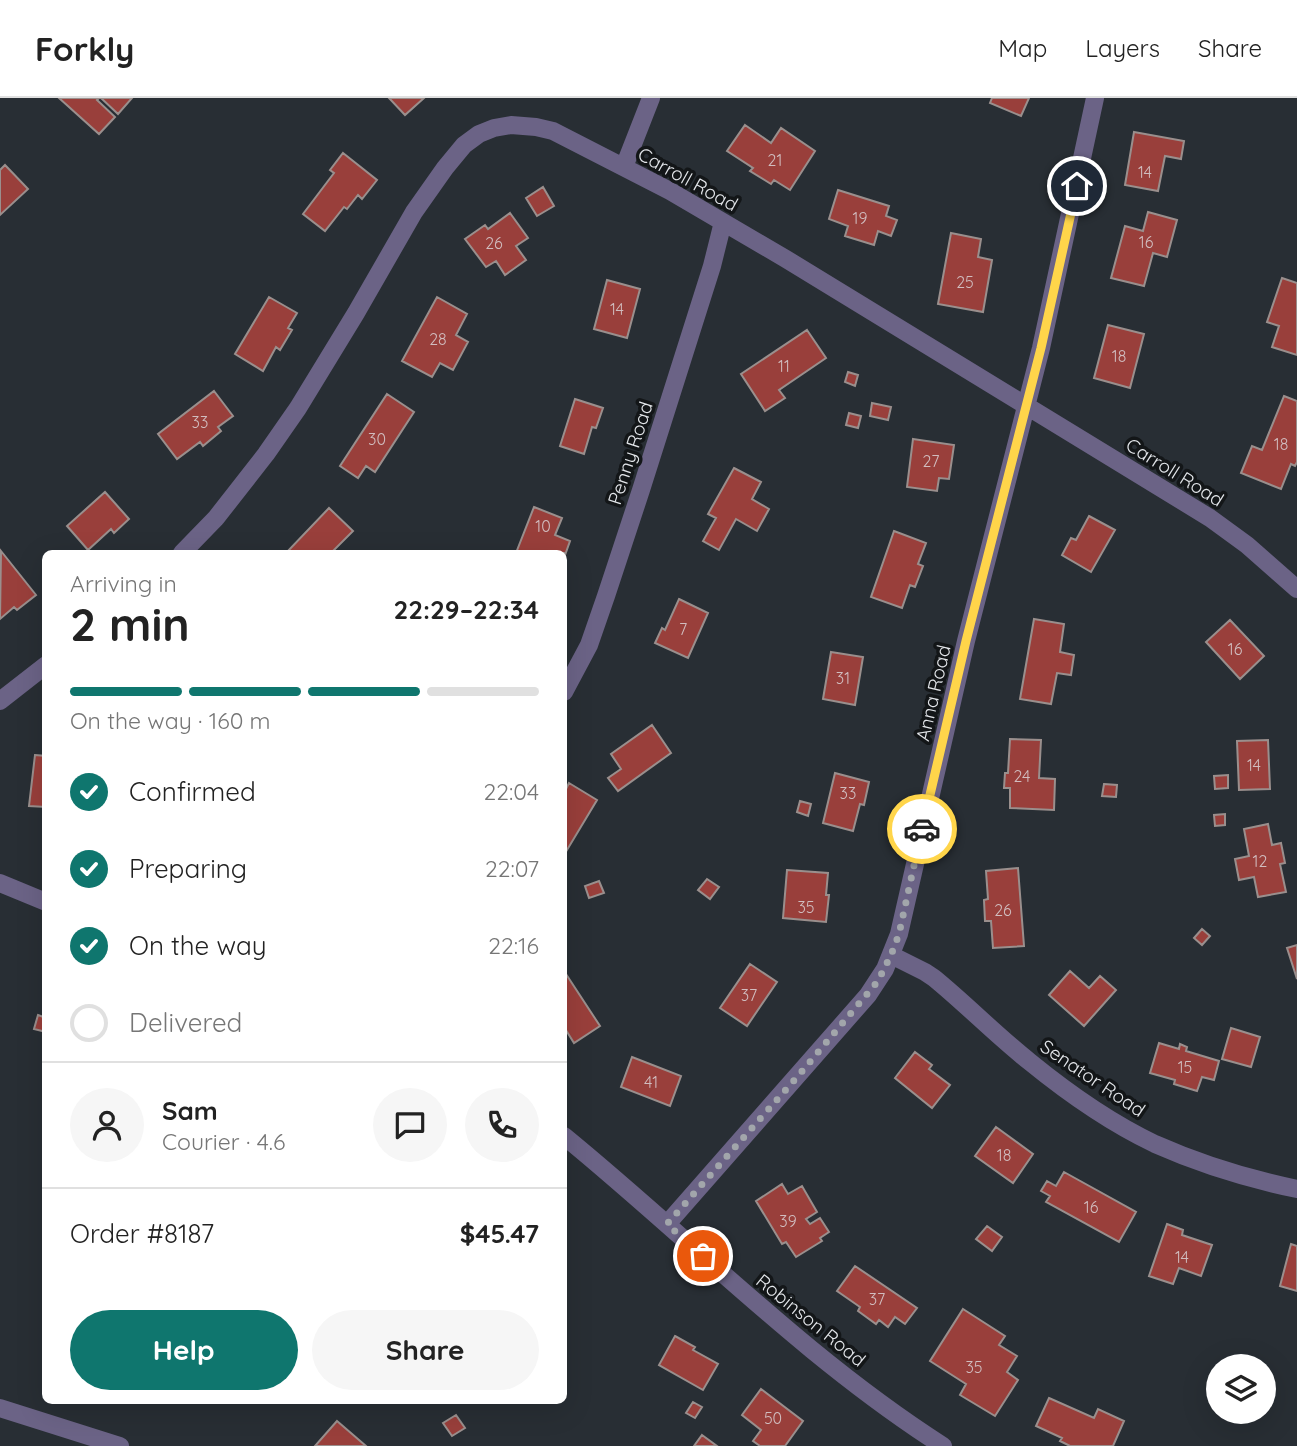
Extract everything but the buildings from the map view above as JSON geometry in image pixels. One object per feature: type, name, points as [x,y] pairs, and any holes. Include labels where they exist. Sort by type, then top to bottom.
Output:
[{"type":"street","points":[[624,167],[651,98]]},
{"type":"street","name":"Anna Road","points":[[667,1224],[868,995],[891,955],[905,908],[966,641],[1041,348],[1095,98]]},
{"type":"street","name":"Carroll Road","points":[[185,550],[216,518],[298,408],[414,212],[445,168],[464,145],[479,134],[511,125],[554,131],[670,191],[723,222],[1210,517],[1297,589]]},
{"type":"street","name":"Penny Road","points":[[567,686],[589,645],[606,596],[712,266],[723,222]]},
{"type":"street","points":[[0,701],[42,668]]},
{"type":"street","points":[[0,883],[42,900]]},
{"type":"street","name":"Senator Road","points":[[891,955],[934,978],[1031,1063],[1097,1111],[1153,1143],[1181,1154],[1224,1170],[1297,1189]]},
{"type":"street","name":"Robinson Road","points":[[567,1139],[811,1349],[881,1404],[943,1446]]},
{"type":"street","points":[[0,1408],[120,1446]]},
{"type":"way so far","points":[[703,1256],[667,1224],[878,981],[899,934],[922,829]]},
{"type":"route","points":[[922,829],[966,641],[1041,348],[1077,186]]}]
